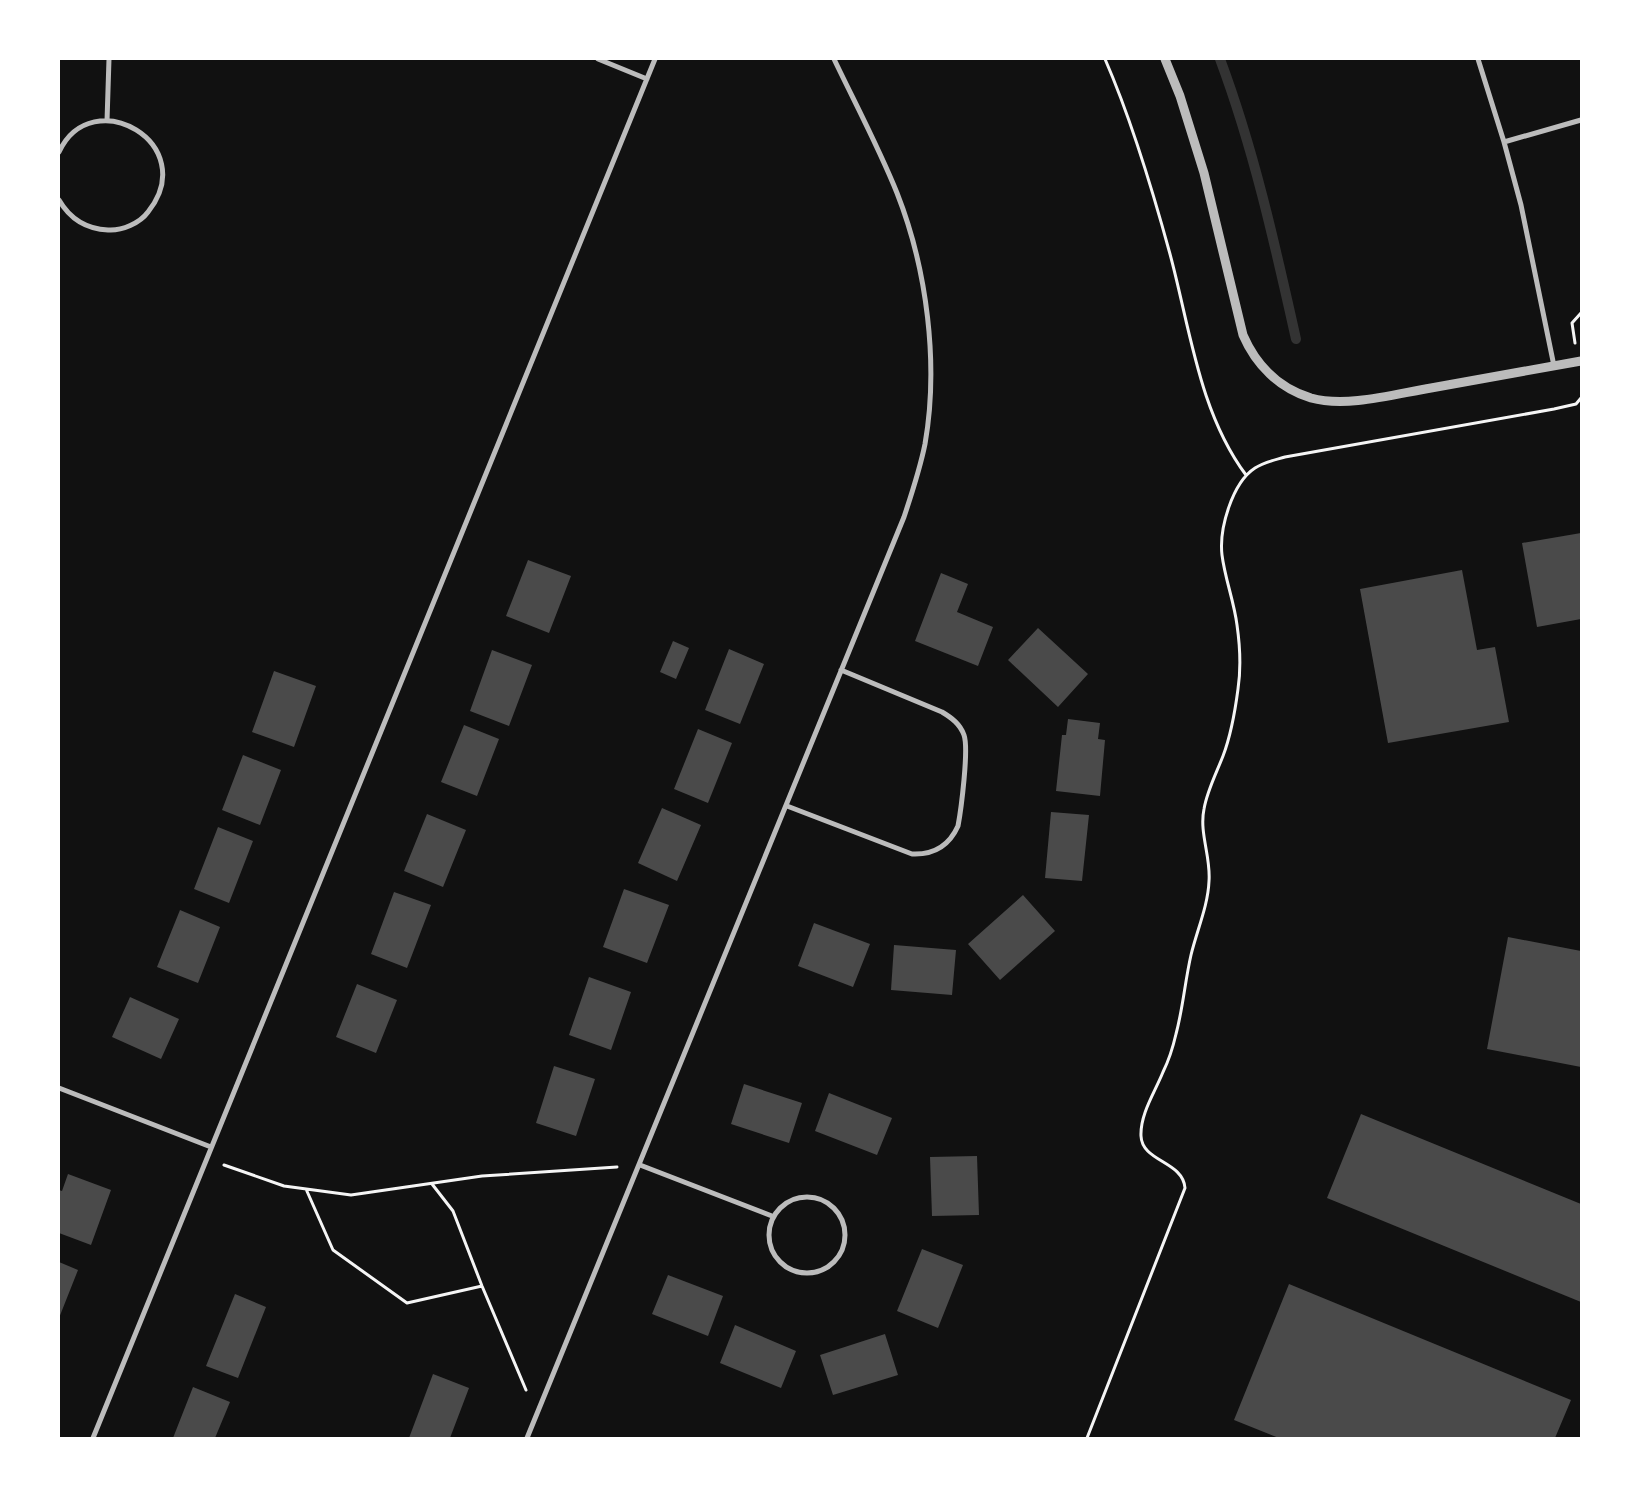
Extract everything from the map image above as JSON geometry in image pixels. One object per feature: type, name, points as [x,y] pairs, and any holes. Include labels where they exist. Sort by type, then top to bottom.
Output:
[{"type":"street","points":[[107,121],[109,59]]},
{"type":"street","points":[[598,59],[646,79]]},
{"type":"street","points":[[93,1438],[655,59]]},
{"type":"street","points":[[528,1438],[904,517],[919,469],[928,418],[930,393],[927,320],[923,293],[908,224],[896,192],[834,59]]},
{"type":"street","points":[[1165,59],[1180,96],[1204,173],[1243,335],[1256,359],[1275,380],[1305,396],[1324,401],[1338,401],[1384,396],[1581,361]]},
{"type":"street","points":[[1478,59],[1504,142],[1530,244],[1554,366]]},
{"type":"street","points":[[1504,142],[1581,120]]},
{"type":"street","points":[[59,152],[62,144],[74,132],[90,124],[107,121],[126,124],[142,133],[155,147],[162,165],[162,184],[157,202],[145,216],[129,226],[111,231],[94,229],[77,222],[65,210],[59,200]]},
{"type":"street","points":[[787,806],[912,854],[929,854],[944,846],[958,826],[966,743],[956,721],[942,712],[842,670]]},
{"type":"street","points":[[59,1088],[211,1147]]},
{"type":"street","points":[[640,1165],[772,1216]]},
{"type":"street","points":[[805,1196],[818,1198],[830,1204],[839,1213],[845,1224],[846,1238],[843,1250],[832,1264],[815,1273],[791,1270],[780,1263],[773,1253],[769,1241],[769,1228],[772,1216],[781,1206],[792,1199],[805,1196]]},
{"type":"path","points":[[1105,59],[1133,133],[1170,254],[1201,376],[1212,411],[1234,456],[1246,475]]},
{"type":"path","points":[[1572,322],[1581,312]]},
{"type":"path","points":[[1087,1438],[1185,1188],[1185,1183],[1180,1173],[1156,1157],[1144,1146],[1141,1128],[1143,1118],[1165,1070],[1176,1034],[1192,952],[1203,914],[1209,883],[1209,863],[1203,829],[1203,811],[1229,737],[1234,713],[1239,671],[1237,624],[1222,556],[1221,538],[1230,504],[1246,475],[1254,468],[1285,457],[1554,409],[1576,404],[1581,398]]},
{"type":"path","points":[[206,1159],[284,1186],[352,1195],[482,1176],[640,1165]]},
{"type":"path","points":[[432,1184],[453,1210],[482,1286],[536,1416]]},
{"type":"path","points":[[306,1189],[332,1250],[407,1303],[482,1286]]},
{"type":"building","points":[[1581,533],[1581,619],[1537,627],[1522,543]]},
{"type":"building","points":[[528,560],[571,576],[549,633],[506,616]]},
{"type":"building","points":[[1462,570],[1477,650],[1495,647],[1509,722],[1388,743],[1360,589]]},
{"type":"building","points":[[941,573],[968,584],[957,612],[993,627],[978,666],[915,641]]},
{"type":"building","points":[[1038,628],[1088,674],[1058,707],[1008,660]]},
{"type":"building","points":[[673,641],[689,648],[676,679],[660,672]]},
{"type":"building","points":[[729,649],[764,664],[740,724],[705,710]]},
{"type":"building","points":[[492,650],[532,665],[509,726],[470,711]]},
{"type":"building","points":[[274,671],[316,686],[294,747],[252,732]]},
{"type":"building","points":[[1068,719],[1100,723],[1098,739],[1105,740],[1100,796],[1056,791],[1062,735],[1066,735]]},
{"type":"building","points":[[464,725],[499,739],[477,796],[441,782]]},
{"type":"building","points":[[698,729],[732,743],[708,803],[674,789]]},
{"type":"building","points":[[243,755],[281,770],[260,825],[222,810]]},
{"type":"building","points":[[662,808],[701,825],[677,881],[638,863]]},
{"type":"building","points":[[1051,812],[1089,815],[1082,881],[1045,878]]},
{"type":"building","points":[[427,814],[466,830],[443,887],[404,871]]},
{"type":"building","points":[[218,827],[253,841],[229,903],[194,889]]},
{"type":"building","points":[[624,889],[669,905],[647,963],[603,947]]},
{"type":"building","points":[[394,892],[431,905],[407,968],[371,954]]},
{"type":"building","points":[[1023,895],[1055,931],[1000,980],[968,944]]},
{"type":"building","points":[[180,910],[220,927],[198,983],[157,967]]},
{"type":"building","points":[[814,923],[870,944],[853,987],[798,966]]},
{"type":"building","points":[[1508,937],[1581,951],[1581,1067],[1487,1049]]},
{"type":"building","points":[[894,945],[956,950],[952,995],[891,990]]},
{"type":"building","points":[[589,977],[631,992],[611,1050],[569,1035]]},
{"type":"building","points":[[357,984],[397,1000],[376,1053],[336,1037]]},
{"type":"building","points":[[130,997],[179,1019],[161,1059],[112,1037]]},
{"type":"building","points":[[554,1066],[595,1079],[576,1136],[536,1123]]},
{"type":"building","points":[[744,1084],[802,1103],[789,1143],[731,1124]]},
{"type":"building","points":[[829,1093],[892,1118],[877,1155],[815,1131]]},
{"type":"building","points":[[1361,1114],[1581,1204],[1581,1302],[1327,1198]]},
{"type":"building","points":[[977,1156],[979,1215],[932,1216],[930,1157]]},
{"type":"building","points":[[68,1174],[111,1190],[91,1245],[59,1233],[59,1190],[62,1191]]},
{"type":"building","points":[[922,1249],[963,1265],[938,1328],[897,1311]]},
{"type":"building","points":[[59,1262],[78,1270],[59,1318]]},
{"type":"building","points":[[668,1275],[723,1296],[708,1336],[652,1314]]},
{"type":"building","points":[[1289,1284],[1571,1400],[1555,1438],[1279,1438],[1234,1420]]},
{"type":"building","points":[[235,1294],[266,1307],[238,1378],[206,1366]]},
{"type":"building","points":[[735,1325],[796,1351],[781,1388],[720,1363]]},
{"type":"building","points":[[885,1334],[898,1375],[833,1395],[820,1355]]},
{"type":"building","points":[[433,1374],[469,1388],[450,1438],[409,1438]]},
{"type":"building","points":[[193,1387],[230,1402],[215,1438],[173,1438]]},
{"type":"waterway","points":[[1220,59],[1253,163],[1272,233],[1296,339]]}]
